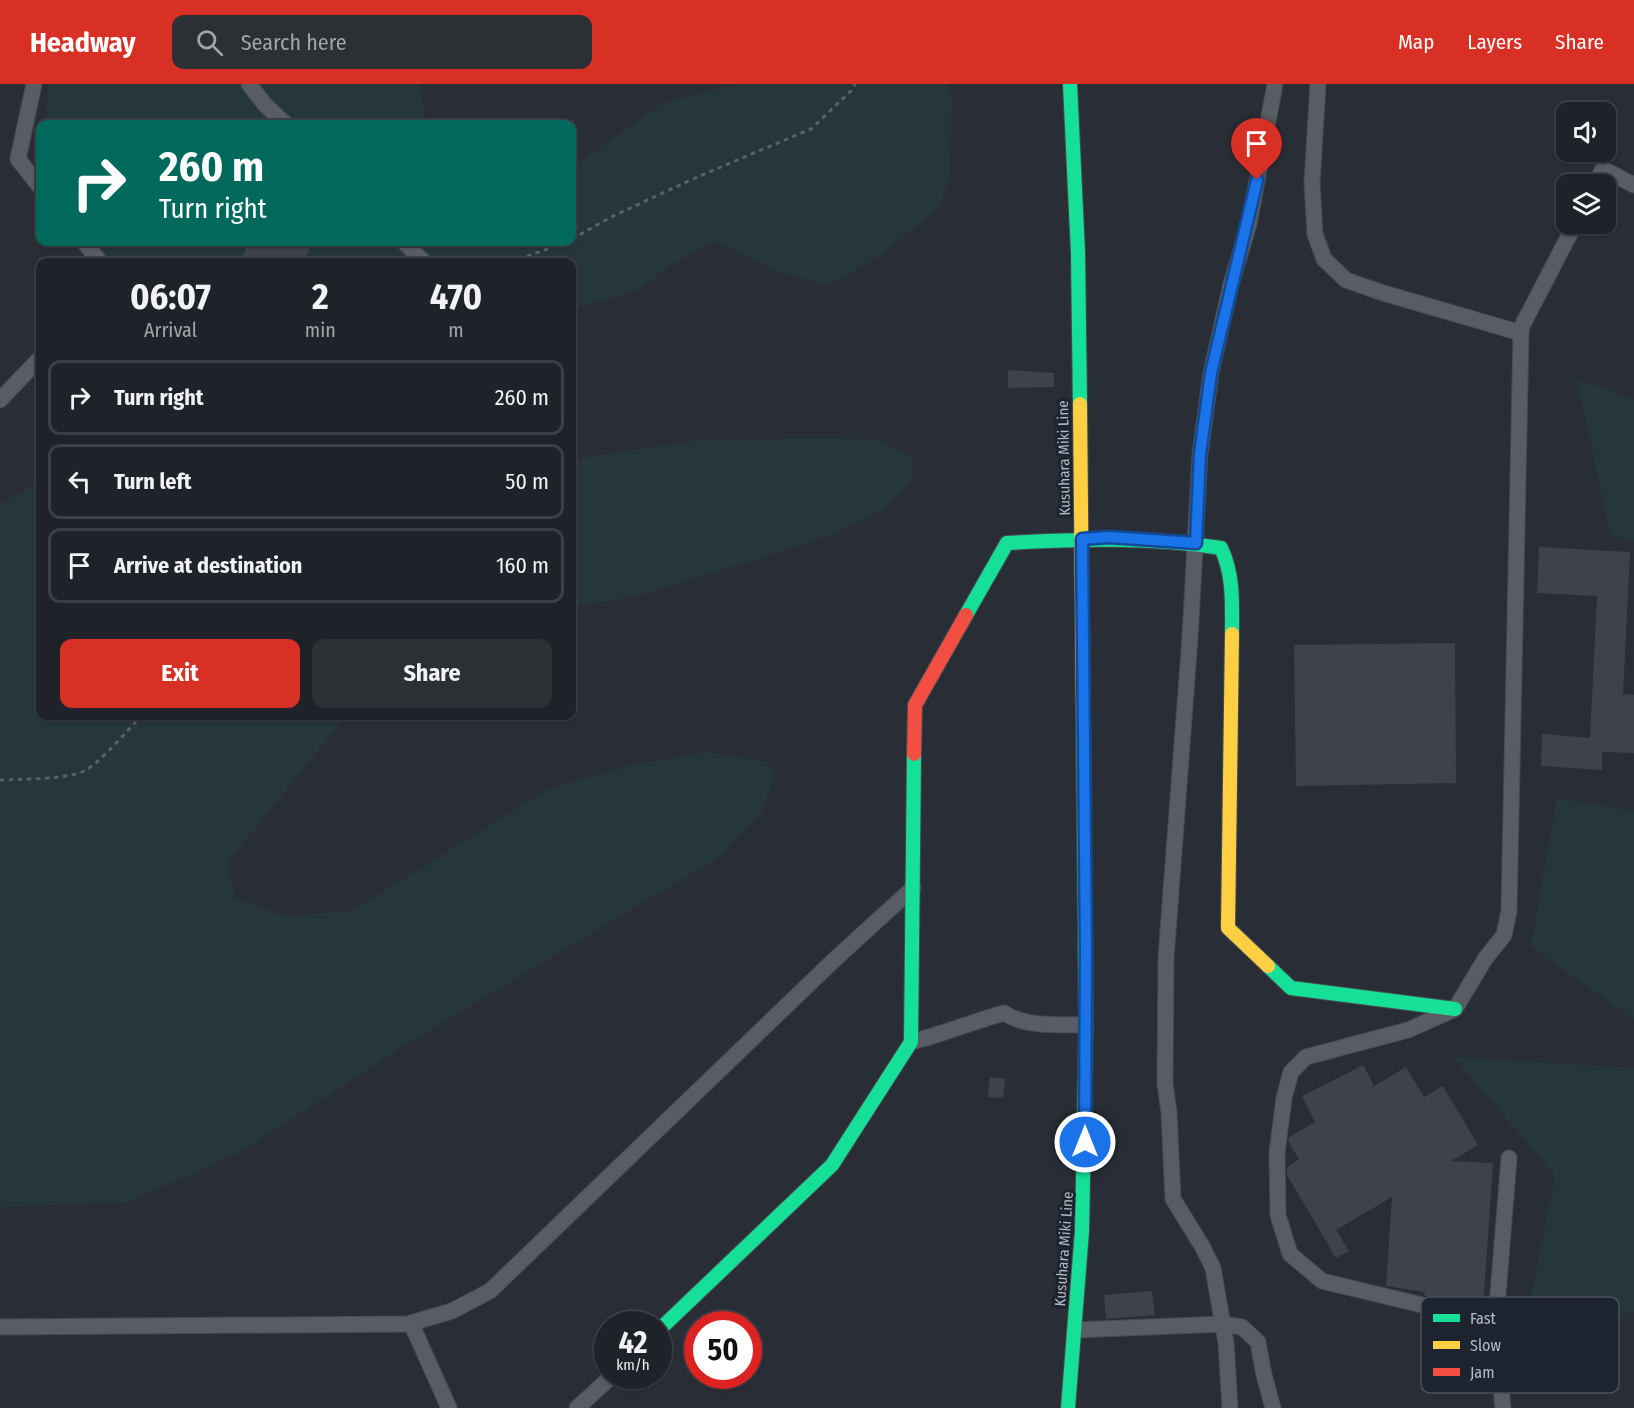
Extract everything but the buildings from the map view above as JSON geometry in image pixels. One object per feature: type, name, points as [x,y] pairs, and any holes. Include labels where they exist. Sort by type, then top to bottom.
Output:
[{"type":"street","points":[[34,84],[18,159],[36,182]]},
{"type":"street","points":[[249,84],[266,106],[282,120]]},
{"type":"street","name":"Kusuhara Miki Line","points":[[1068,1408],[1085,1164],[1086,1025],[1078,264],[1070,84]]},
{"type":"street","points":[[1230,1408],[1226,1343],[1213,1268],[1173,1199],[1169,1113],[1165,1083],[1166,958],[1196,543],[1200,454],[1211,373],[1231,284],[1248,224],[1275,84]]},
{"type":"street","points":[[1318,84],[1312,183],[1315,234],[1324,259],[1346,280],[1521,333]]},
{"type":"street","points":[[1601,174],[1604,169],[1613,174]]},
{"type":"street","points":[[1616,175],[1634,185]]},
{"type":"street","points":[[1421,1305],[1322,1281],[1290,1254],[1278,1215],[1277,1153],[1284,1098],[1291,1072],[1306,1057],[1408,1030],[1455,1009],[1485,959],[1504,935],[1509,911],[1521,333],[1522,326],[1570,234]]},
{"type":"street","points":[[87,246],[97,258]]},
{"type":"street","points":[[408,246],[420,258]]},
{"type":"street","points":[[0,400],[36,362]]},
{"type":"street","points":[[672,1318],[832,1165],[911,1042],[915,705],[1007,543],[1109,537],[1196,543],[1221,548],[1228,562],[1232,593],[1228,928],[1291,988],[1455,1009]]},
{"type":"street","points":[[0,1327],[411,1323],[444,1314],[490,1291],[834,960],[913,888]]},
{"type":"street","points":[[911,1042],[950,1032],[978,1020],[1004,1013],[1014,1019],[1042,1024],[1086,1025]]},
{"type":"street","points":[[1498,1297],[1509,1158]]},
{"type":"street","points":[[411,1323],[449,1408]]},
{"type":"street","points":[[1075,1330],[1223,1324],[1242,1327],[1258,1342],[1273,1408]]},
{"type":"street","points":[[577,1408],[598,1389]]},
{"type":"street","points":[[1501,1393],[1503,1408]]},
{"type":"path","points":[[576,237],[611,217],[695,178],[811,129],[828,115],[855,84]]},
{"type":"path","points":[[521,258],[556,246]]},
{"type":"path","points":[[0,780],[37,779],[84,771],[121,739],[138,720]]},
{"type":"shaded area","points":[[48,84],[419,84],[426,120],[45,120]]},
{"type":"shaded area","points":[[735,84],[947,84],[952,99],[950,176],[939,208],[878,257],[828,286],[773,269],[714,241],[668,267],[639,290],[576,308],[576,258],[103,258],[97,246],[576,246],[576,165],[661,104]]},
{"type":"shaded area","points":[[1577,379],[1634,399],[1634,542],[1610,534]]},
{"type":"shaded area","points":[[824,438],[879,440],[912,458],[912,480],[883,510],[818,540],[634,597],[576,606],[576,462],[592,456],[700,440]]},
{"type":"shaded area","points":[[36,484],[36,720],[343,720],[228,862],[235,898],[283,916],[352,911],[550,788],[637,764],[706,752],[768,762],[775,777],[761,813],[718,858],[412,1041],[239,1153],[127,1202],[0,1207],[0,504]]},
{"type":"shaded area","points":[[1557,798],[1634,811],[1634,1019],[1531,947]]},
{"type":"shaded area","points":[[1453,1057],[1634,1068],[1634,1312],[1619,1315],[1619,1297],[1531,1297],[1555,1175]]},
{"type":"traffic: fast","points":[[1070,84],[1078,253],[1080,404]]},
{"type":"traffic: fast","points":[[966,615],[1007,543],[1088,540],[1168,542],[1221,548],[1230,579],[1232,634]]},
{"type":"traffic: fast","points":[[1068,1408],[1082,1231],[1086,1025],[1083,713]]},
{"type":"traffic: fast","points":[[672,1318],[832,1165],[911,1042],[914,754]]},
{"type":"traffic: fast","points":[[1268,966],[1291,988],[1455,1009]]},
{"type":"traffic: slow","points":[[1080,404],[1083,713]]},
{"type":"traffic: slow","points":[[1232,634],[1228,928],[1268,966]]},
{"type":"traffic: jam","points":[[914,754],[915,705],[966,615]]},
{"type":"route","points":[[1085,1142],[1086,951],[1082,539],[1109,537],[1196,543],[1200,454],[1211,373],[1257,180]]}]
